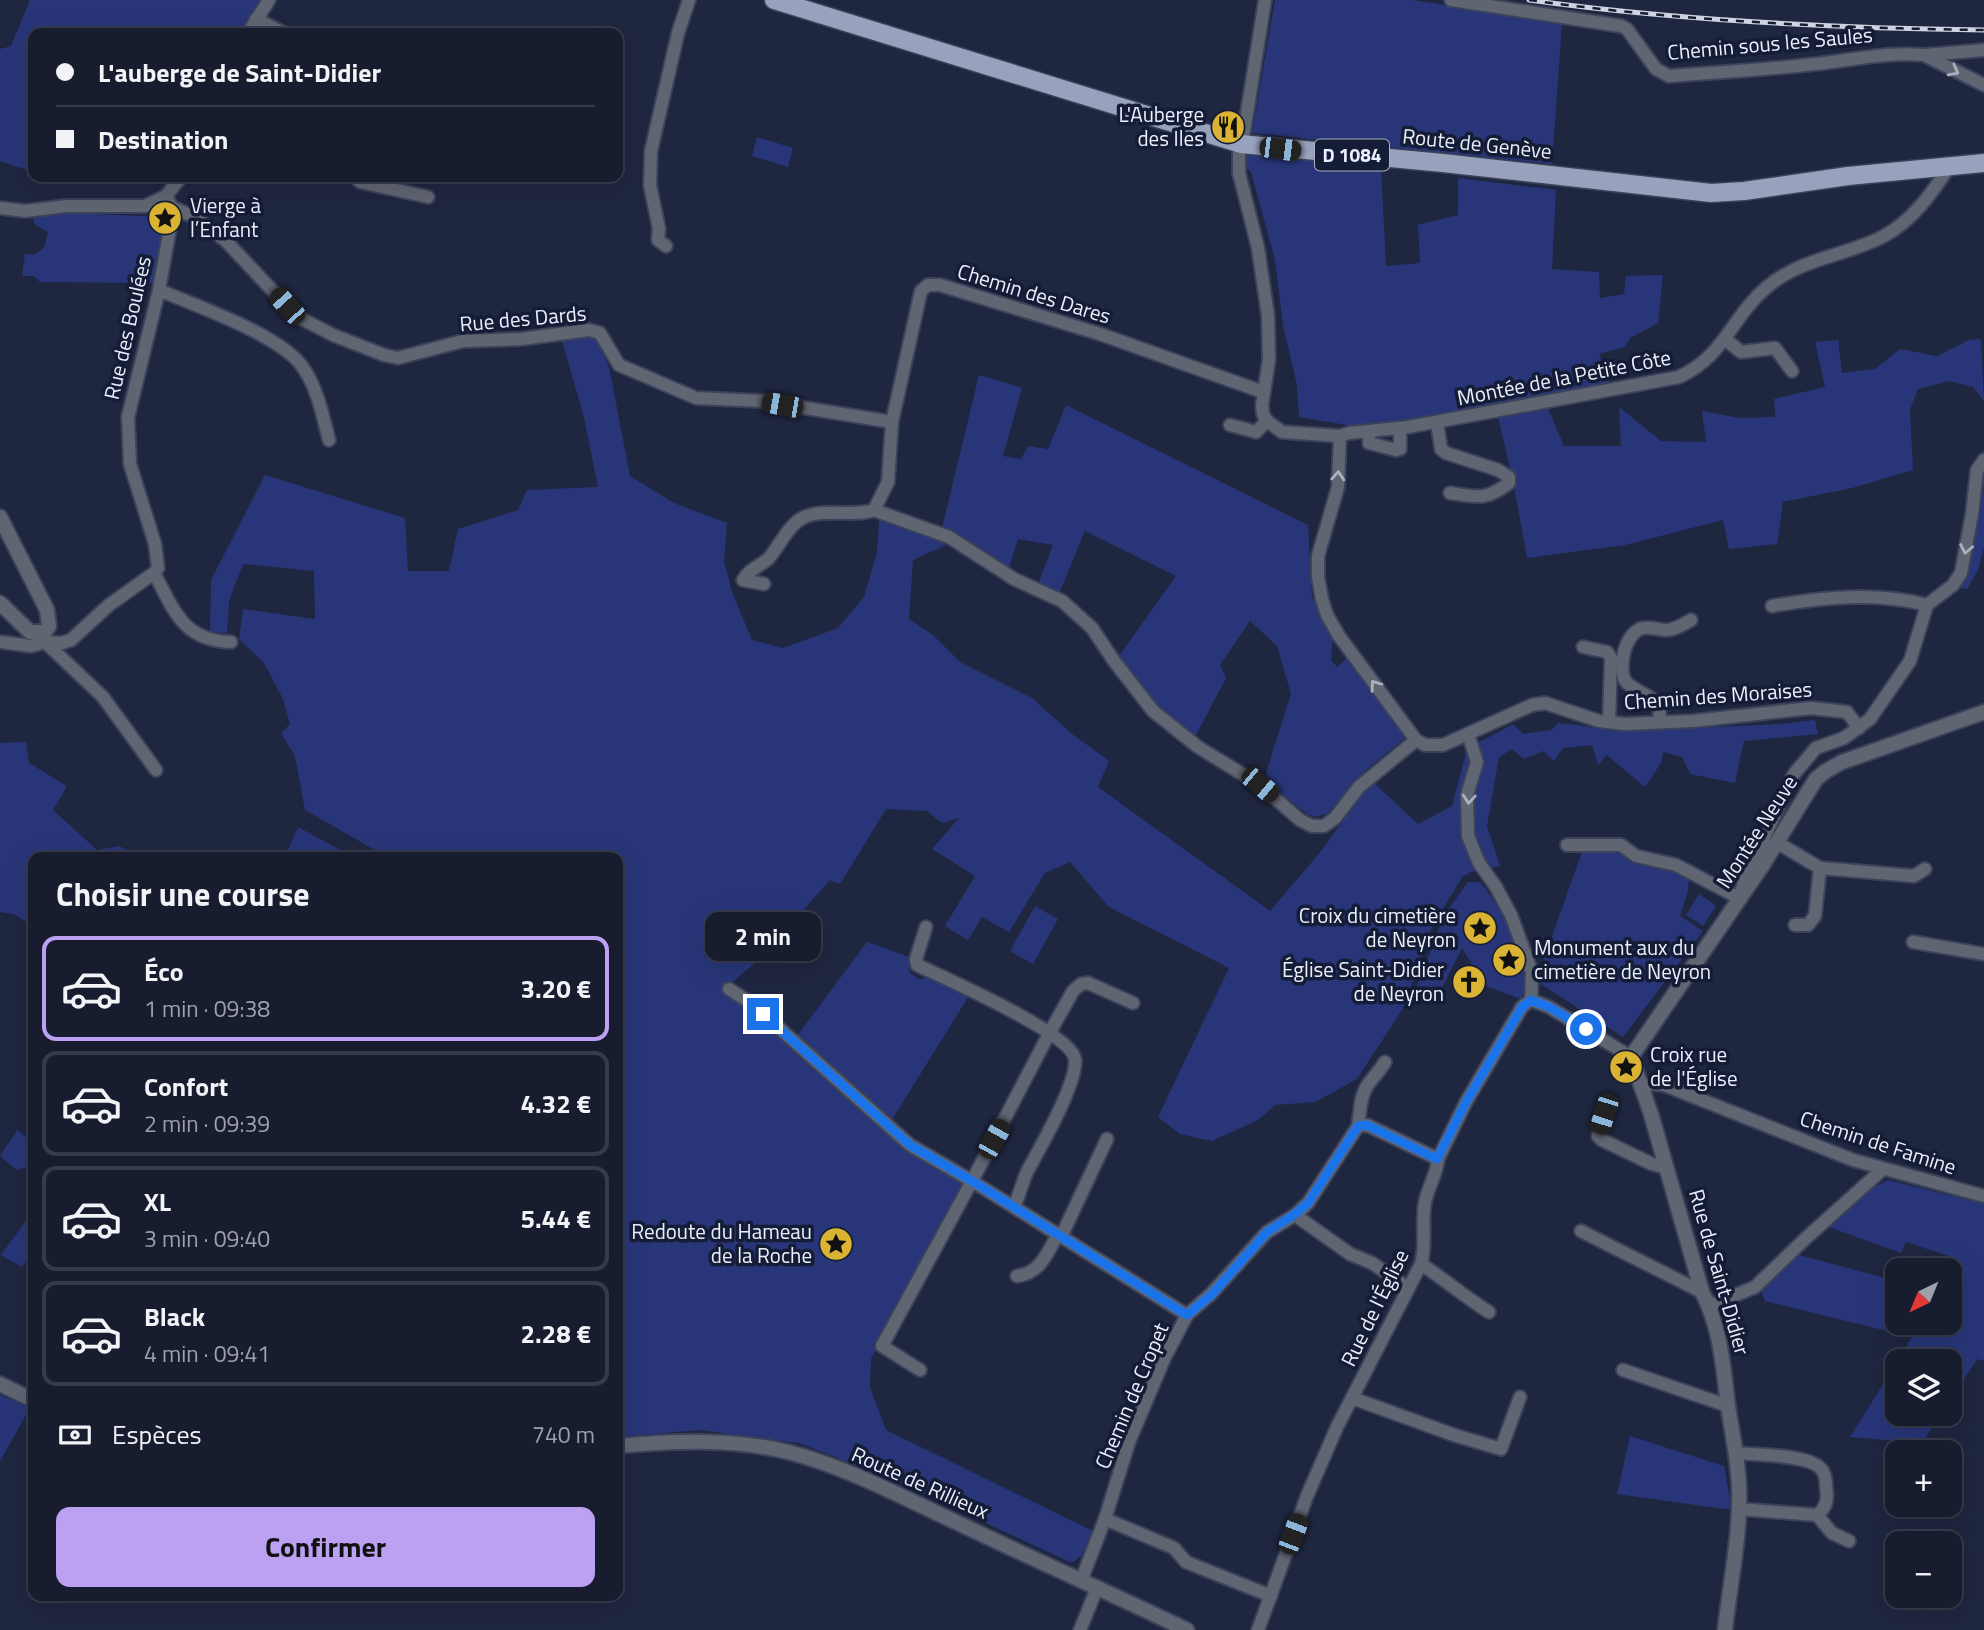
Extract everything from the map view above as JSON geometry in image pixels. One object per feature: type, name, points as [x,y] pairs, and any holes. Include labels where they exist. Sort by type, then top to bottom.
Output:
[{"type":"main road","name":"Route de Genève","points":[[774,0],[1241,144],[1711,193],[1984,163]]},
{"type":"street","points":[[251,28],[269,0]]},
{"type":"street","points":[[666,246],[658,240],[659,229],[650,185],[650,160],[676,42],[689,0]]},
{"type":"street","points":[[1230,425],[1256,432],[1267,421],[1262,405],[1269,360],[1264,278],[1239,173],[1238,149],[1264,0]]},
{"type":"street","name":"Chemin sous les Saules","points":[[1451,0],[1621,26],[1627,29],[1656,69],[1669,76],[1832,62],[1880,54],[1924,55],[1984,86]]},
{"type":"street","points":[[256,19],[274,28]]},
{"type":"street","points":[[1924,55],[1984,50]]},
{"type":"street","name":"Montée de la Petite Côte","points":[[1267,421],[1282,432],[1340,436],[1437,422],[1679,377],[1705,363],[1757,296],[1784,275],[1802,265],[1877,239],[1899,226],[1933,192],[1949,167]]},
{"type":"street","points":[[0,208],[25,211],[67,206],[145,206],[169,202],[179,182]]},
{"type":"street","points":[[360,182],[428,197]]},
{"type":"street","name":"Rue des Boulées","points":[[154,573],[158,568],[155,544],[130,464],[128,416],[159,290],[169,202]]},
{"type":"street","name":"Rue des Dards","points":[[169,202],[225,240],[302,319],[384,355],[398,358],[463,341],[521,339],[589,330],[600,333],[619,365],[696,398],[762,401],[892,422]]},
{"type":"street","name":"Chemin des Dares","points":[[874,510],[888,482],[892,422],[920,291],[928,285],[940,285],[1100,334],[1263,392]]},
{"type":"street","points":[[159,290],[271,340],[294,356],[313,385],[329,440]]},
{"type":"street","points":[[1725,339],[1741,352],[1775,348],[1792,371]]},
{"type":"street","points":[[1437,422],[1441,449],[1446,453],[1498,470],[1509,477],[1508,483],[1493,495],[1450,493]]},
{"type":"street","points":[[1369,431],[1369,443],[1396,450],[1400,449],[1400,428]]},
{"type":"street","points":[[764,584],[743,580],[767,560],[800,519],[815,515],[865,513],[874,510],[949,537],[1014,579],[1062,601],[1092,628],[1153,711],[1198,747],[1260,785],[1300,820],[1312,826],[1324,826],[1335,818],[1359,787],[1416,740],[1339,636],[1322,599],[1318,556],[1338,486],[1340,436]]},
{"type":"street","points":[[1567,845],[1621,845],[1636,856],[1676,865],[1739,898],[1746,876],[1794,774],[1816,748],[1844,738],[1870,719],[1910,661],[1927,606],[1954,585],[1961,573],[1977,470],[1984,460]]},
{"type":"street","points":[[0,517],[47,610],[49,626],[31,646],[0,642]]},
{"type":"street","points":[[41,638],[62,643],[71,640],[109,605],[154,573],[185,625],[204,639],[231,642]]},
{"type":"street","points":[[1772,606],[1836,596],[1907,600],[1927,606]]},
{"type":"street","points":[[0,603],[22,626],[41,638],[103,697],[156,770]]},
{"type":"street","points":[[1660,722],[1659,704],[1627,682],[1622,675],[1626,645],[1637,630],[1673,629],[1691,620]]},
{"type":"street","points":[[1583,647],[1607,652],[1611,658],[1609,722]]},
{"type":"street","name":"Chemin des Moraises","points":[[1416,740],[1434,746],[1443,745],[1532,705],[1545,703],[1570,712],[1625,724],[1828,708],[1847,712],[1862,726]]},
{"type":"street","name":"Montée Neuve","points":[[1631,1057],[1776,842],[1810,786],[1826,771],[1842,762],[1984,712]]},
{"type":"street","points":[[1468,734],[1477,762],[1467,795],[1468,836],[1479,863],[1511,915],[1532,972],[1531,1000],[1549,1007],[1631,1057]]},
{"type":"street","points":[[1776,842],[1821,868],[1914,876],[1925,869]]},
{"type":"street","points":[[1795,925],[1808,925],[1815,916],[1821,868]]},
{"type":"street","points":[[926,927],[916,965],[1050,1032],[1069,1048],[1075,1063],[1069,1086],[1026,1175],[1014,1207]]},
{"type":"street","points":[[1913,942],[1984,954]]},
{"type":"street","points":[[920,1370],[882,1346],[1073,991],[1081,984],[1088,983],[1133,1003]]},
{"type":"street","points":[[729,989],[751,1003],[910,1145],[1187,1315]]},
{"type":"street","name":"Rue de l'Église","points":[[1258,1630],[1307,1496],[1337,1427],[1425,1251],[1424,1204],[1437,1159],[1466,1102],[1522,1007],[1531,1000]]},
{"type":"street","name":"Rue de Saint-Didier","points":[[1631,1057],[1643,1087],[1702,1292],[1710,1306],[1724,1362],[1736,1453],[1738,1509],[1725,1630]]},
{"type":"street","name":"Chemin de Cropet","points":[[1081,1581],[1105,1519],[1129,1442],[1165,1357],[1187,1315],[1212,1294],[1267,1232],[1295,1214],[1317,1193],[1358,1126],[1368,1084],[1380,1073],[1385,1062]]},
{"type":"street","name":"Chemin de Famine","points":[[1643,1087],[1652,1084],[1664,1085],[1853,1160],[1984,1196]]},
{"type":"street","points":[[1604,1114],[1598,1136],[1602,1140],[1651,1164],[1667,1168]]},
{"type":"street","points":[[1358,1126],[1367,1125],[1437,1159]]},
{"type":"street","points":[[1017,1276],[1026,1275],[1041,1265],[1060,1236],[1107,1139]]},
{"type":"street","points":[[1710,1306],[1755,1287],[1883,1168]]},
{"type":"street","points":[[1295,1214],[1350,1254],[1372,1263],[1408,1288]]},
{"type":"street","points":[[1581,1231],[1702,1292]]},
{"type":"street","points":[[1420,1264],[1489,1311]]},
{"type":"street","points":[[1623,1370],[1728,1406]]},
{"type":"street","points":[[0,1384],[28,1398]]},
{"type":"street","points":[[1352,1398],[1501,1449],[1520,1397]]},
{"type":"street","name":"Route de Rillieux","points":[[623,1446],[722,1442],[788,1452],[864,1480],[1187,1630]]},
{"type":"street","points":[[1736,1453],[1790,1458],[1816,1465],[1822,1470],[1827,1492],[1827,1502],[1817,1515]]},
{"type":"street","points":[[1738,1509],[1817,1515],[1832,1533],[1849,1541]]},
{"type":"street","points":[[1105,1519],[1174,1548],[1186,1562],[1271,1596]]},
{"type":"street","points":[[1080,1630],[1097,1588]]},
{"type":"shaded area","points":[[30,0],[263,0],[243,28],[28,28],[28,170],[0,161],[0,49],[11,46]]},
{"type":"shaded area","points":[[1275,0],[1413,0],[1562,23],[1552,164],[1252,133]]},
{"type":"shaded area","points":[[757,137],[793,148],[788,167],[752,156]]},
{"type":"shaded area","points":[[1246,153],[1381,168],[1386,266],[1420,263],[1418,225],[1458,215],[1458,178],[1556,190],[1552,269],[1599,272],[1600,298],[1624,294],[1626,276],[1663,275],[1658,323],[1630,338],[1625,347],[1599,354],[1610,383],[1409,423],[1353,426],[1299,417],[1297,385],[1283,325],[1275,260],[1251,172],[1244,166]]},
{"type":"shaded area","points":[[70,213],[163,217],[166,220],[154,283],[40,282],[34,276],[22,276],[25,254],[34,255],[44,248],[48,232],[34,224],[33,217]]},
{"type":"shaded area","points":[[595,333],[609,367],[630,476],[674,503],[727,523],[724,561],[732,592],[752,640],[783,648],[838,628],[864,597],[877,552],[879,519],[926,533],[948,544],[913,560],[909,619],[933,635],[960,662],[1032,698],[1072,734],[1109,761],[1098,787],[1270,911],[1322,850],[1355,803],[1374,783],[1418,824],[1452,806],[1467,749],[1513,724],[1523,734],[1551,730],[1558,723],[1629,731],[1815,720],[1818,734],[1744,741],[1735,783],[1690,774],[1682,757],[1663,752],[1661,763],[1645,787],[1607,755],[1598,765],[1592,745],[1563,748],[1554,761],[1543,751],[1524,759],[1512,749],[1499,757],[1487,826],[1500,866],[1463,876],[1432,927],[1402,1010],[1357,1079],[1315,1102],[1275,1105],[1258,1120],[1212,1141],[1180,1134],[1158,1117],[1229,968],[1109,907],[1070,862],[1045,873],[1009,932],[982,917],[968,940],[945,926],[975,876],[932,849],[959,818],[942,823],[927,811],[886,809],[840,884],[830,880],[761,958],[729,985],[887,1128],[966,1182],[871,1359],[870,1387],[886,1430],[1093,1531],[1082,1555],[1072,1563],[889,1478],[799,1443],[700,1430],[623,1437],[623,852],[378,852],[305,810],[295,756],[281,733],[290,724],[283,699],[264,663],[239,639],[243,609],[315,619],[314,571],[243,564],[229,601],[227,633],[210,632],[211,580],[265,475],[405,518],[408,571],[449,571],[458,529],[518,510],[527,490],[598,487],[584,417],[562,341]]},
{"type":"shaded area","points":[[1981,339],[1984,401],[1973,387],[1949,381],[1918,389],[1910,410],[1913,470],[1852,488],[1783,502],[1777,544],[1729,549],[1723,520],[1625,545],[1527,558],[1498,416],[1547,406],[1564,446],[1621,446],[1619,407],[1661,441],[1706,442],[1702,411],[1739,418],[1775,417],[1774,399],[1825,387],[1815,342],[1838,340],[1842,373],[1875,369],[1900,349],[1937,356],[1969,340]]},
{"type":"shaded area","points":[[979,375],[1022,388],[1003,456],[1021,459],[1028,446],[1048,449],[1066,405],[1308,525],[1312,597],[1333,636],[1331,660],[1337,667],[1346,659],[1406,737],[1367,769],[1328,813],[1316,817],[1307,814],[1264,779],[1291,694],[1277,646],[1250,621],[1220,665],[1226,678],[1194,739],[1154,707],[1117,659],[1176,576],[1085,531],[1058,596],[1037,587],[1053,545],[1018,539],[1009,568],[960,535],[942,528]]},
{"type":"shaded area","points":[[1984,470],[1984,547],[1978,570],[1967,589],[1959,588],[1967,566]]},
{"type":"shaded area","points":[[26,742],[29,763],[67,786],[53,810],[97,850],[119,846],[131,852],[28,852],[28,923],[14,914],[0,912],[0,743]]},
{"type":"shaded area","points":[[298,827],[344,852],[287,852]]},
{"type":"shaded area","points":[[1583,849],[1618,849],[1630,859],[1669,868],[1689,877],[1688,891],[1680,916],[1703,931],[1623,1037],[1536,981]]},
{"type":"shaded area","points":[[1468,882],[1480,882],[1503,914],[1516,940],[1527,977],[1521,999],[1475,979],[1480,971],[1473,966],[1462,948],[1436,1000],[1416,989],[1444,915]]},
{"type":"shaded area","points":[[1699,894],[1716,906],[1703,926],[1686,915]]},
{"type":"shaded area","points":[[1035,906],[1058,919],[1033,964],[1010,951]]},
{"type":"shaded area","points":[[867,942],[912,958],[909,972],[920,980],[931,974],[970,994],[890,1123],[797,1036]]},
{"type":"shaded area","points":[[17,1130],[28,1139],[28,1167],[17,1170],[0,1156]]},
{"type":"shaded area","points":[[1888,1180],[1984,1204],[1984,1361],[1977,1359],[1962,1382],[1962,1349],[1905,1349],[1912,1337],[1904,1335],[1962,1335],[1962,1258],[1948,1258],[1949,1256],[1906,1242],[1901,1253],[1829,1227],[1873,1188]]},
{"type":"shaded area","points":[[28,1218],[28,1259],[22,1267],[1,1255]]},
{"type":"shaded area","points":[[1799,1255],[1885,1278],[1885,1330],[1765,1301],[1761,1291]]},
{"type":"shaded area","points":[[1885,1381],[1885,1426],[1933,1426],[1924,1440],[1850,1437]]},
{"type":"shaded area","points":[[0,1395],[28,1407],[28,1412],[0,1461]]},
{"type":"shaded area","points":[[1630,1436],[1724,1466],[1732,1510],[1617,1494]]},
{"type":"railway","points":[[1529,0],[1756,22],[1984,30]]},
{"type":"place","name":"L'Auberge des Iles","points":[[1228,127]]},
{"type":"place","name":"Vierge à l’Enfant","points":[[165,218]]},
{"type":"place","name":"Croix du cimetière de Neyron","points":[[1480,928]]},
{"type":"place","name":"Monument aux du cimetière de Neyron","points":[[1509,960]]},
{"type":"place","name":"Église Saint-Didier de Neyron","points":[[1469,982]]},
{"type":"place","name":"Croix rue de l'Église","points":[[1626,1067]]},
{"type":"place","name":"Redoute du Hameau de la Roche","points":[[836,1244]]},
{"type":"route","points":[[763,1014],[910,1145],[1187,1315],[1212,1294],[1267,1232],[1308,1203],[1317,1193],[1358,1126],[1367,1125],[1437,1159],[1466,1102],[1522,1007],[1531,1000],[1549,1007],[1586,1029]]}]
